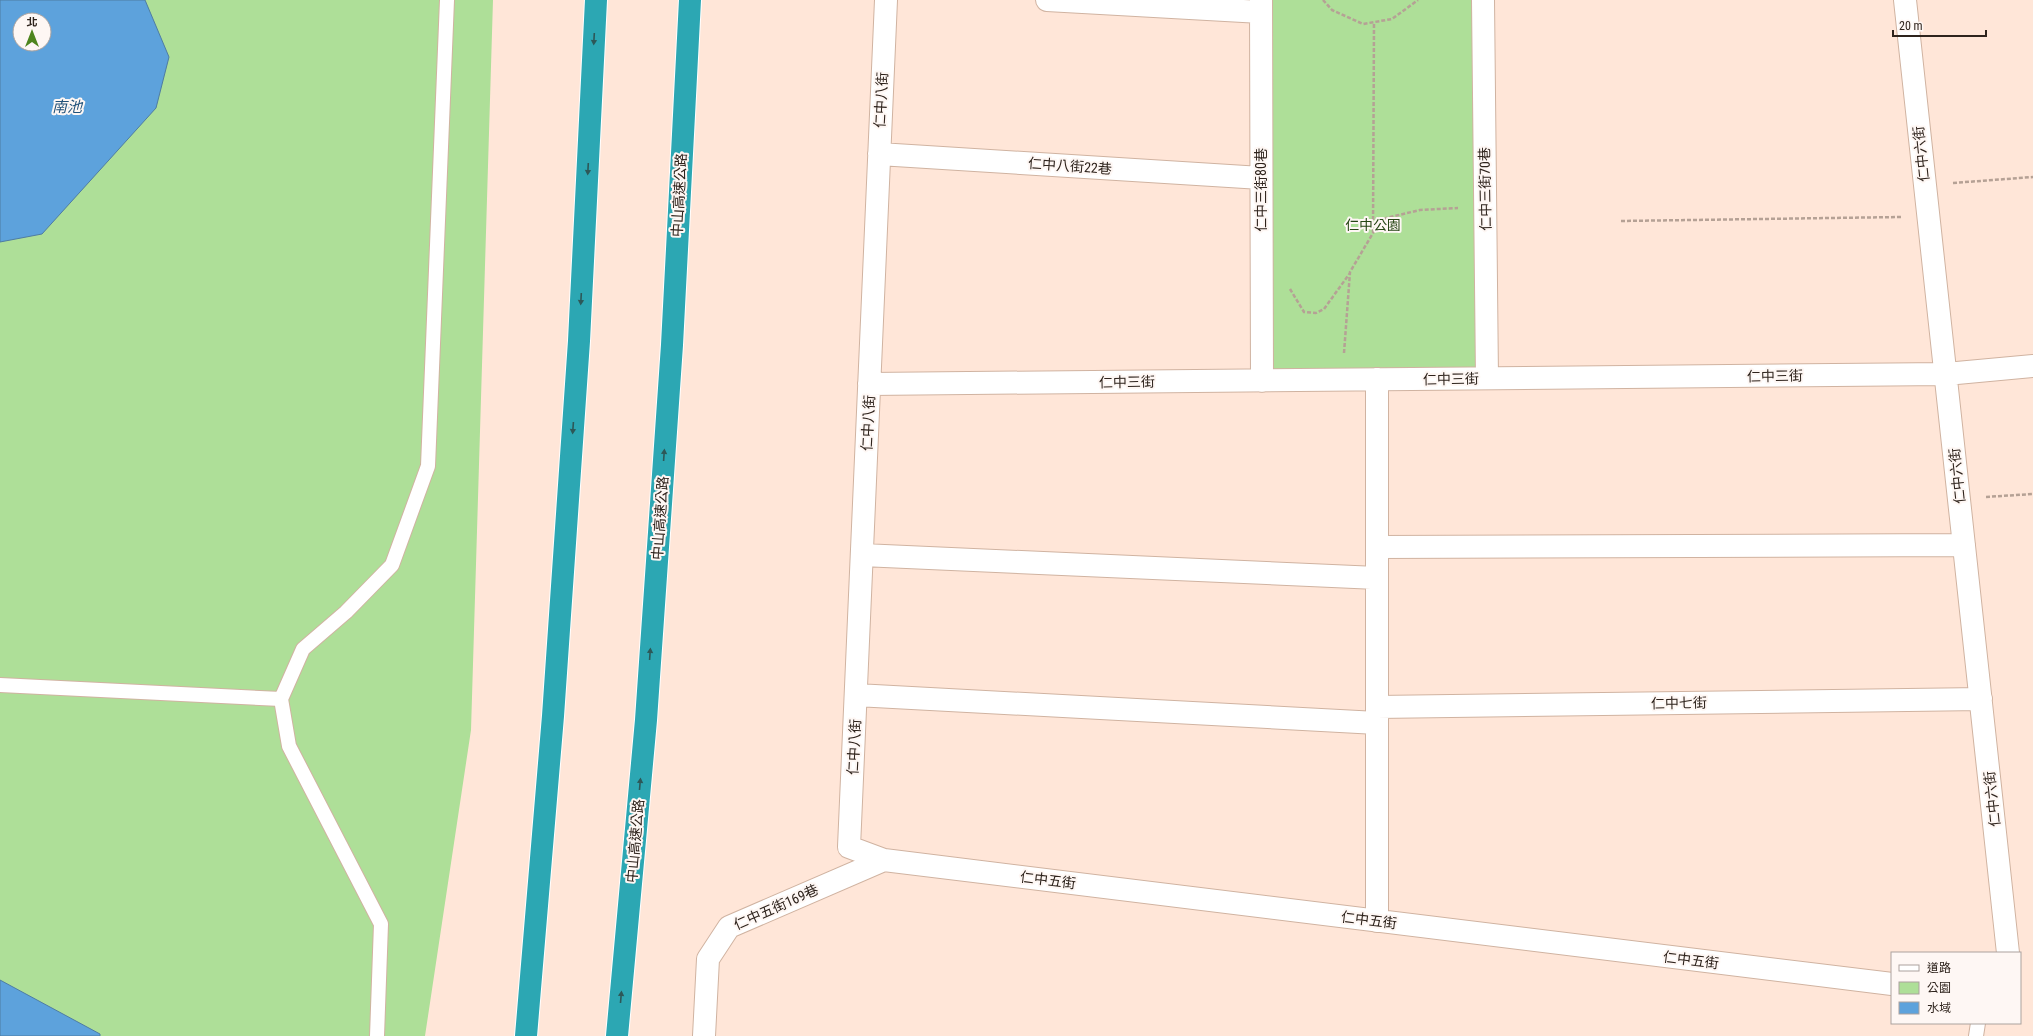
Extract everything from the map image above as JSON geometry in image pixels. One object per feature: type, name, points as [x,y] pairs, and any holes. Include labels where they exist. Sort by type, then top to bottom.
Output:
[{"type":"highway","points":[[526,1036],[553,716],[579,341],[596,0]]},
{"type":"highway","name":"中山高速公路","points":[[617,1036],[646,720],[672,346],[690,0]]},
{"type":"street","name":"仁中八街","points":[[849,847],[886,0]]},
{"type":"street","points":[[1047,0],[1261,6]]},
{"type":"street","name":"仁中三街70巷","points":[[1483,0],[1487,378]]},
{"type":"street","name":"仁中六街","points":[[1904,0],[2008,952]]},
{"type":"street","name":"仁中三街80巷","points":[[1261,6],[1262,380]]},
{"type":"street","name":"仁中八街22巷","points":[[879,154],[1261,178]]},
{"type":"street","name":"仁中三街","points":[[869,384],[1946,374],[2033,366]]},
{"type":"street","points":[[1377,380],[1377,921]]},
{"type":"street","points":[[1377,547],[1964,544]]},
{"type":"street","points":[[862,555],[1377,578]]},
{"type":"street","name":"仁中七街","points":[[856,695],[1377,715],[1981,699]]},
{"type":"street","name":"仁中五街","points":[[849,847],[884,860],[1891,984]]},
{"type":"street","name":"仁中五街169巷","points":[[704,1036],[708,959],[729,927],[884,860]]},
{"type":"lane","points":[[377,1036],[381,924],[289,746],[281,699],[303,649],[346,612],[392,565],[428,466],[447,0]]},
{"type":"lane","points":[[0,685],[281,699]]},
{"type":"lane","points":[[1976,1036],[1978,1024]]},
{"type":"path","points":[[1323,0],[1332,10],[1363,24],[1392,18],[1418,0]]},
{"type":"path","points":[[1373,232],[1374,22]]},
{"type":"path","points":[[1925,185],[2033,177]]},
{"type":"path","points":[[1262,272],[1289,288],[1304,312],[1316,314],[1324,309],[1350,272],[1373,232],[1386,218],[1420,210],[1485,207]]},
{"type":"path","points":[[1621,221],[1928,216]]},
{"type":"path","points":[[1345,380],[1343,346],[1350,272]]},
{"type":"path","points":[[1959,499],[2033,494]]},
{"type":"green space","points":[[0,0],[493,0],[471,730],[425,1036],[0,1036]]},
{"type":"green space","name":"仁中公園","points":[[1261,0],[1483,0],[1487,378],[1262,381]]},
{"type":"water","name":"南池","points":[[0,0],[145,0],[169,57],[156,108],[42,234],[0,242]]},
{"type":"water","points":[[0,980],[100,1034],[100,1036],[0,1036]]}]
